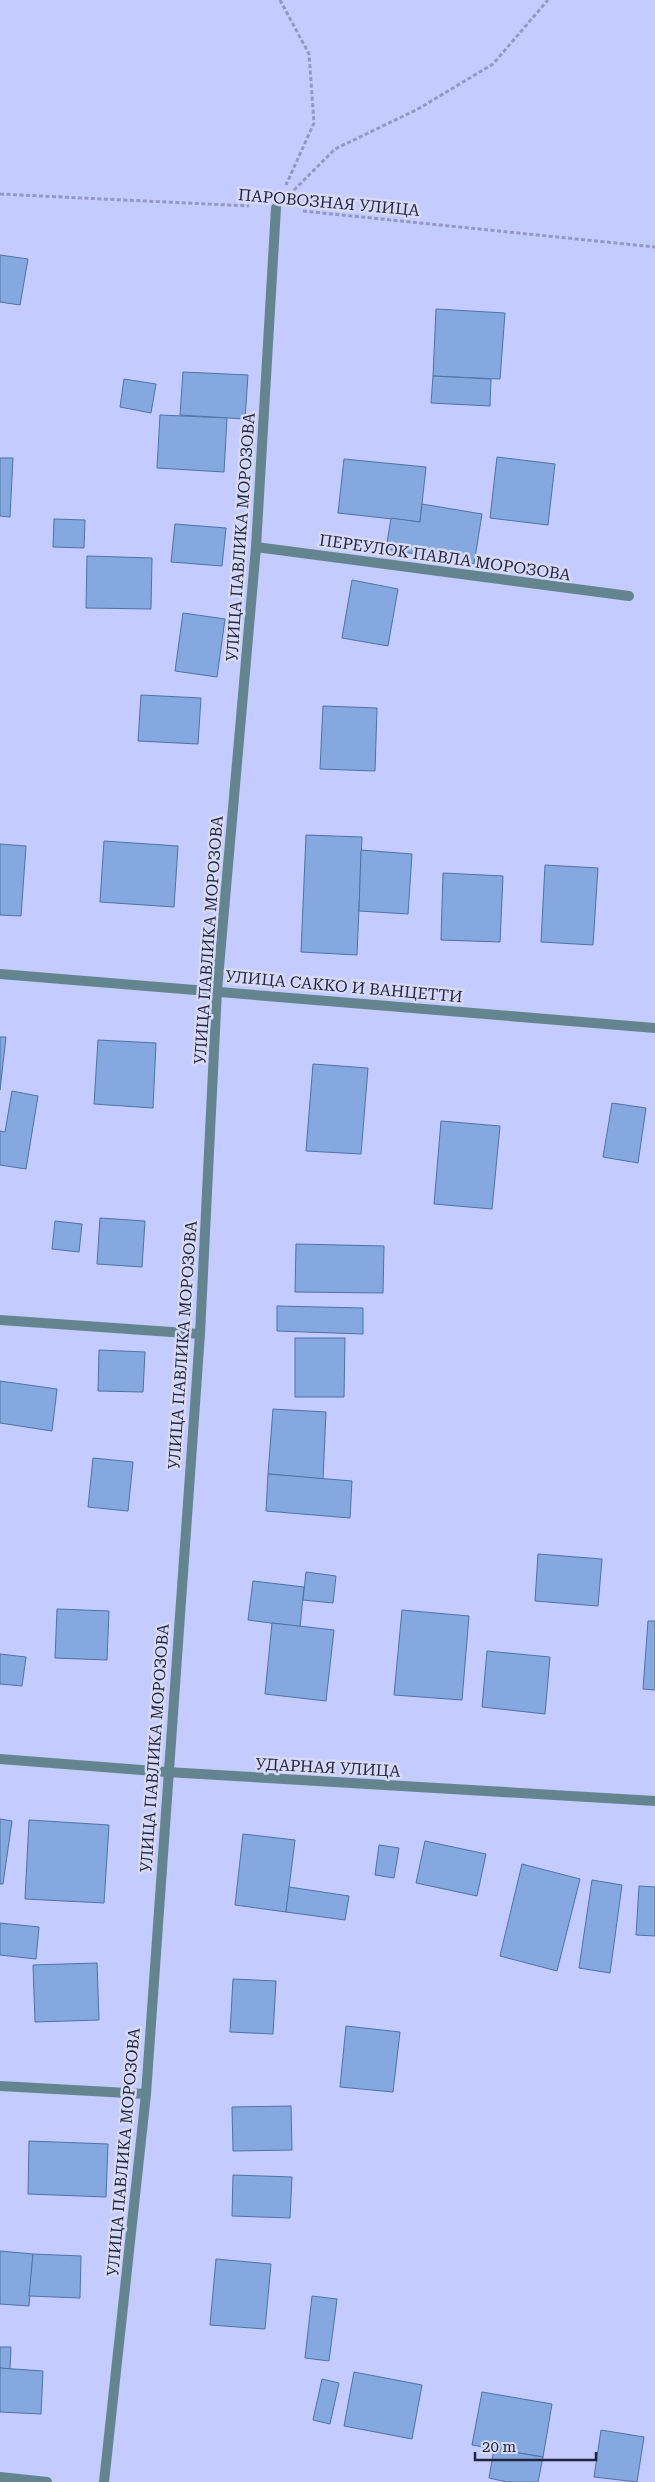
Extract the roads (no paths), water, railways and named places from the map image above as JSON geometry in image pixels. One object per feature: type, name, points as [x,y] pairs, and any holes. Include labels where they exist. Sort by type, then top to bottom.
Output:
[{"type":"street","name":"УЛИЦА ПАВЛИКА МОРОЗОВА","points":[[104,2482],[146,2094],[167,1772],[200,1334],[217,990],[256,547],[276,208]]},
{"type":"street","name":"ПЕРЕУЛОК ПАВЛА МОРОЗОВА","points":[[256,547],[629,596]]},
{"type":"street","name":"УЛИЦА САККО И ВАНЦЕТТИ","points":[[0,974],[217,990],[655,1028]]},
{"type":"street","points":[[0,1320],[200,1334]]},
{"type":"street","name":"УДАРНАЯ УЛИЦА","points":[[0,1759],[167,1772],[655,1801]]},
{"type":"street","points":[[0,2086],[146,2094]]},
{"type":"street","points":[[0,2477],[47,2482]]}]
